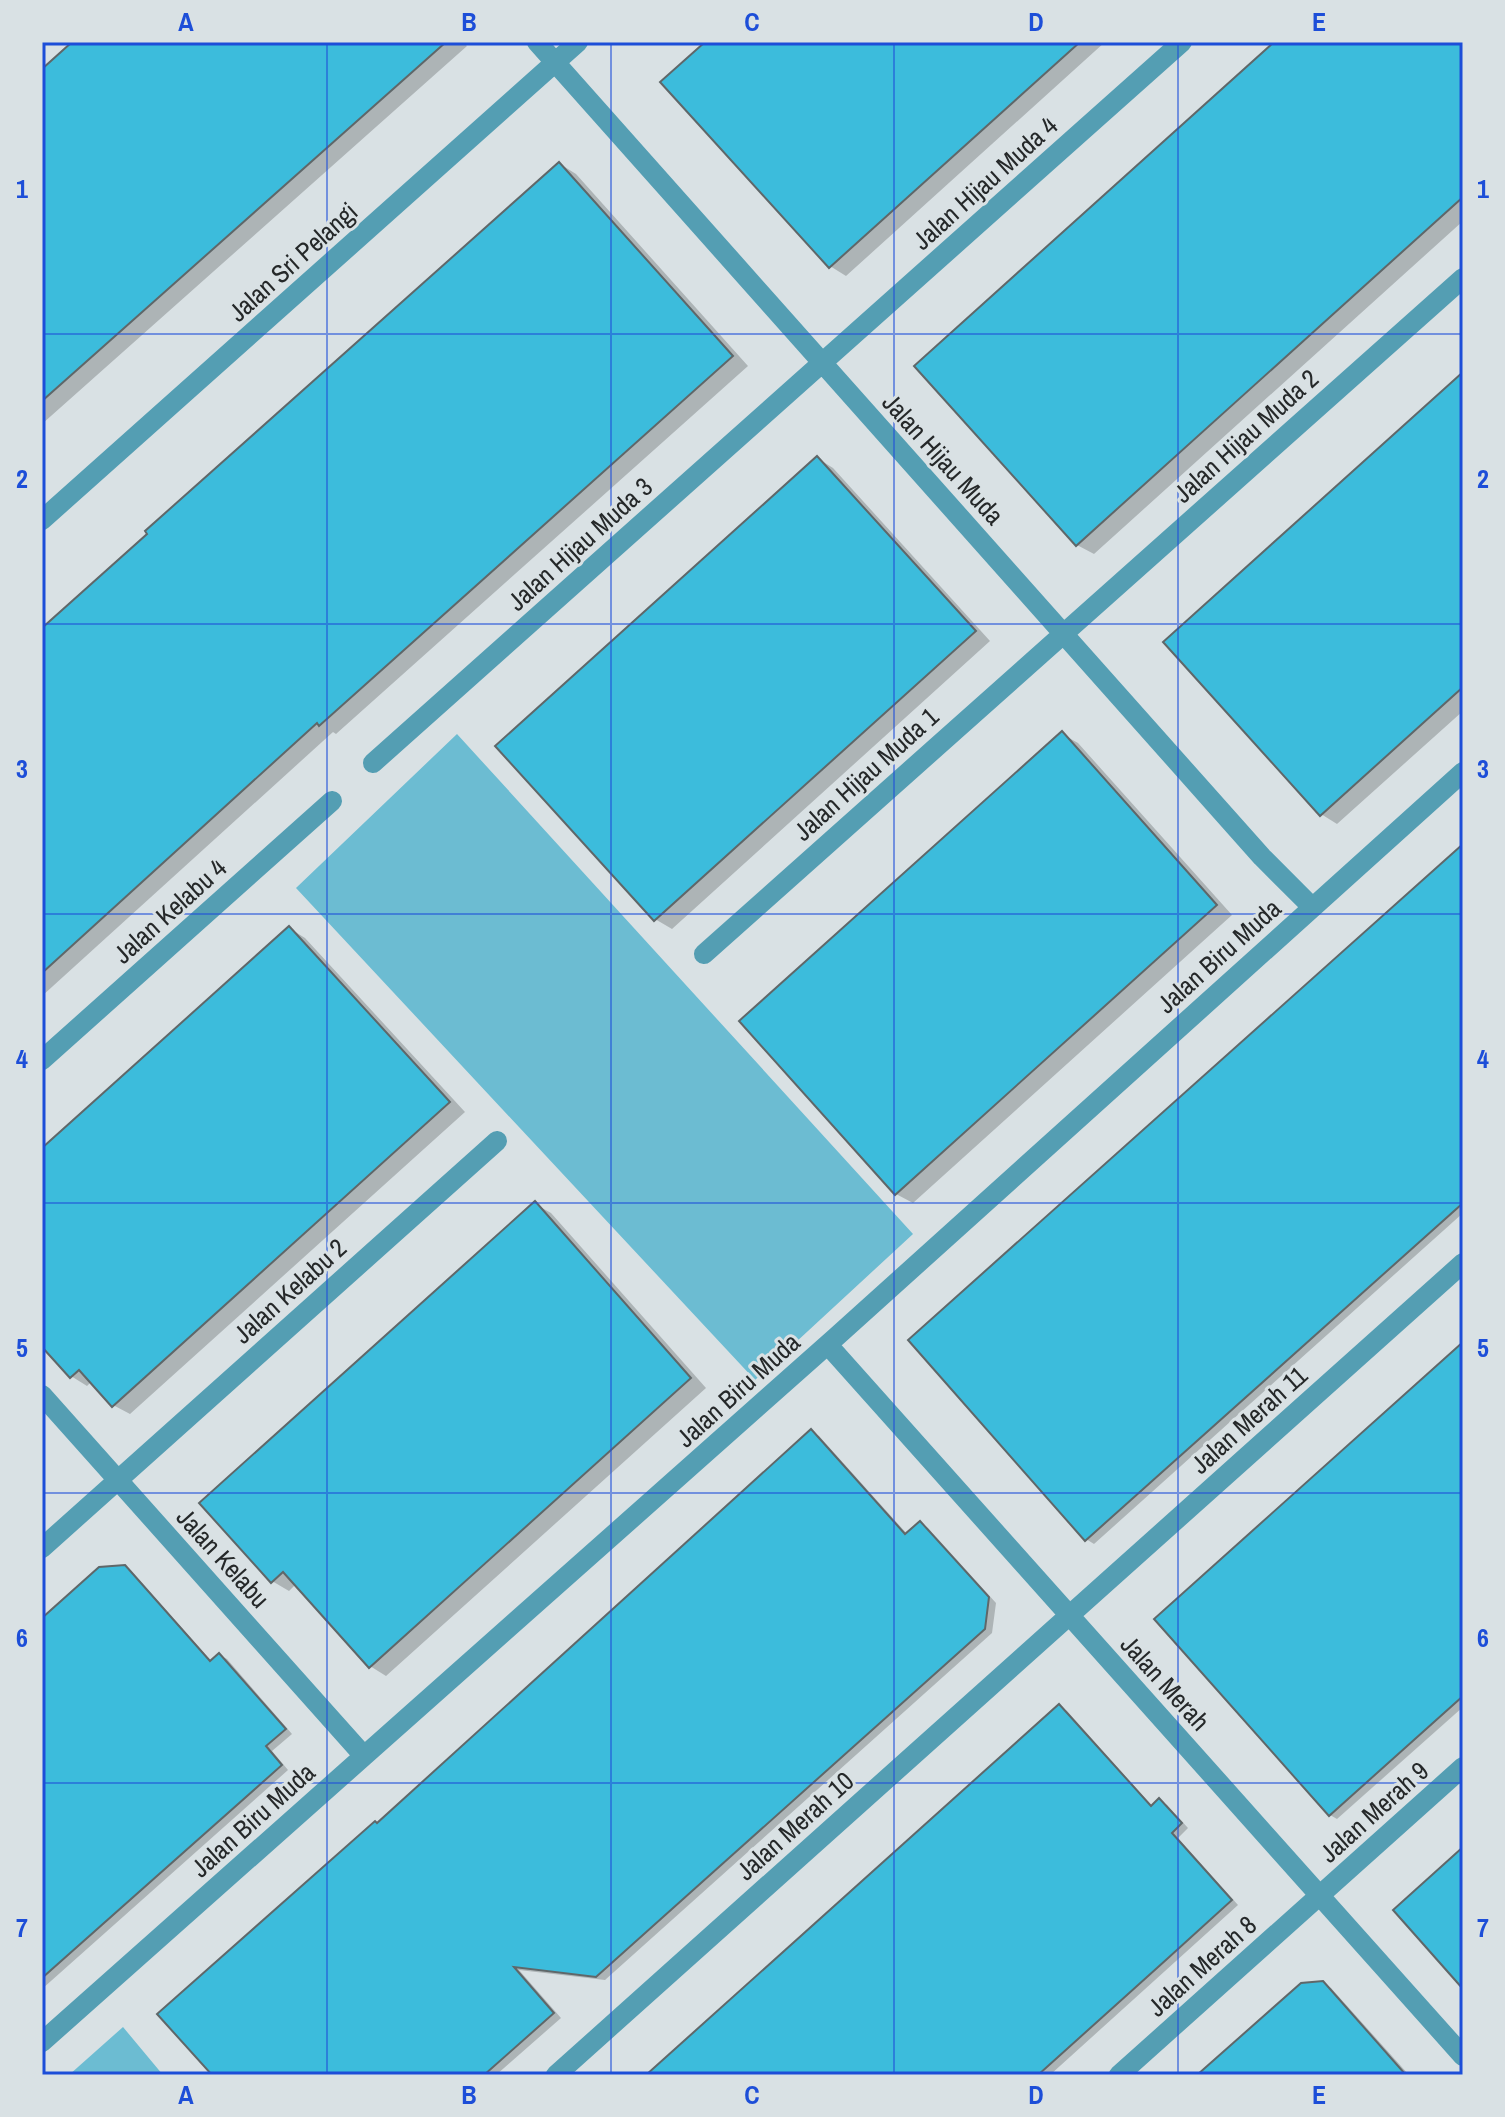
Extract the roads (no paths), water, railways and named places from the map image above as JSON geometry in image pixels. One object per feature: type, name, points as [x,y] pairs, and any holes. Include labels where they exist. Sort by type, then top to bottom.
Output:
[{"type":"street","name":"Jalan Hijau Muda","points":[[537,42],[1262,857],[1312,907]]},
{"type":"street","name":"Jalan Sri Pelangi","points":[[42,520],[578,42]]},
{"type":"street","name":"Jalan Hijau Muda 4","points":[[823,363],[1182,42]]},
{"type":"street","name":"Jalan Hijau Muda 2","points":[[1063,633],[1463,278]]},
{"type":"street","name":"Jalan Hijau Muda 3","points":[[373,763],[823,363]]},
{"type":"street","name":"Jalan Hijau Muda 1","points":[[704,954],[1063,633]]},
{"type":"street","name":"Jalan Biru Muda","points":[[42,2042],[828,1345],[1463,772]]},
{"type":"street","name":"Jalan Kelabu 4","points":[[42,1060],[332,801]]},
{"type":"street","name":"Jalan Kelabu 2","points":[[42,1548],[497,1141]]},
{"type":"street","name":"Jalan Merah 11","points":[[1069,1615],[1463,1263]]},
{"type":"street","name":"Jalan Merah","points":[[828,1345],[1463,2056]]},
{"type":"street","name":"Jalan Kelabu","points":[[42,1395],[364,1756]]},
{"type":"street","name":"Jalan Merah 10","points":[[556,2075],[1069,1615]]},
{"type":"street","name":"Jalan Merah 9","points":[[1320,1896],[1463,1767]]},
{"type":"street","name":"Jalan Merah 8","points":[[1119,2075],[1320,1896]]}]
